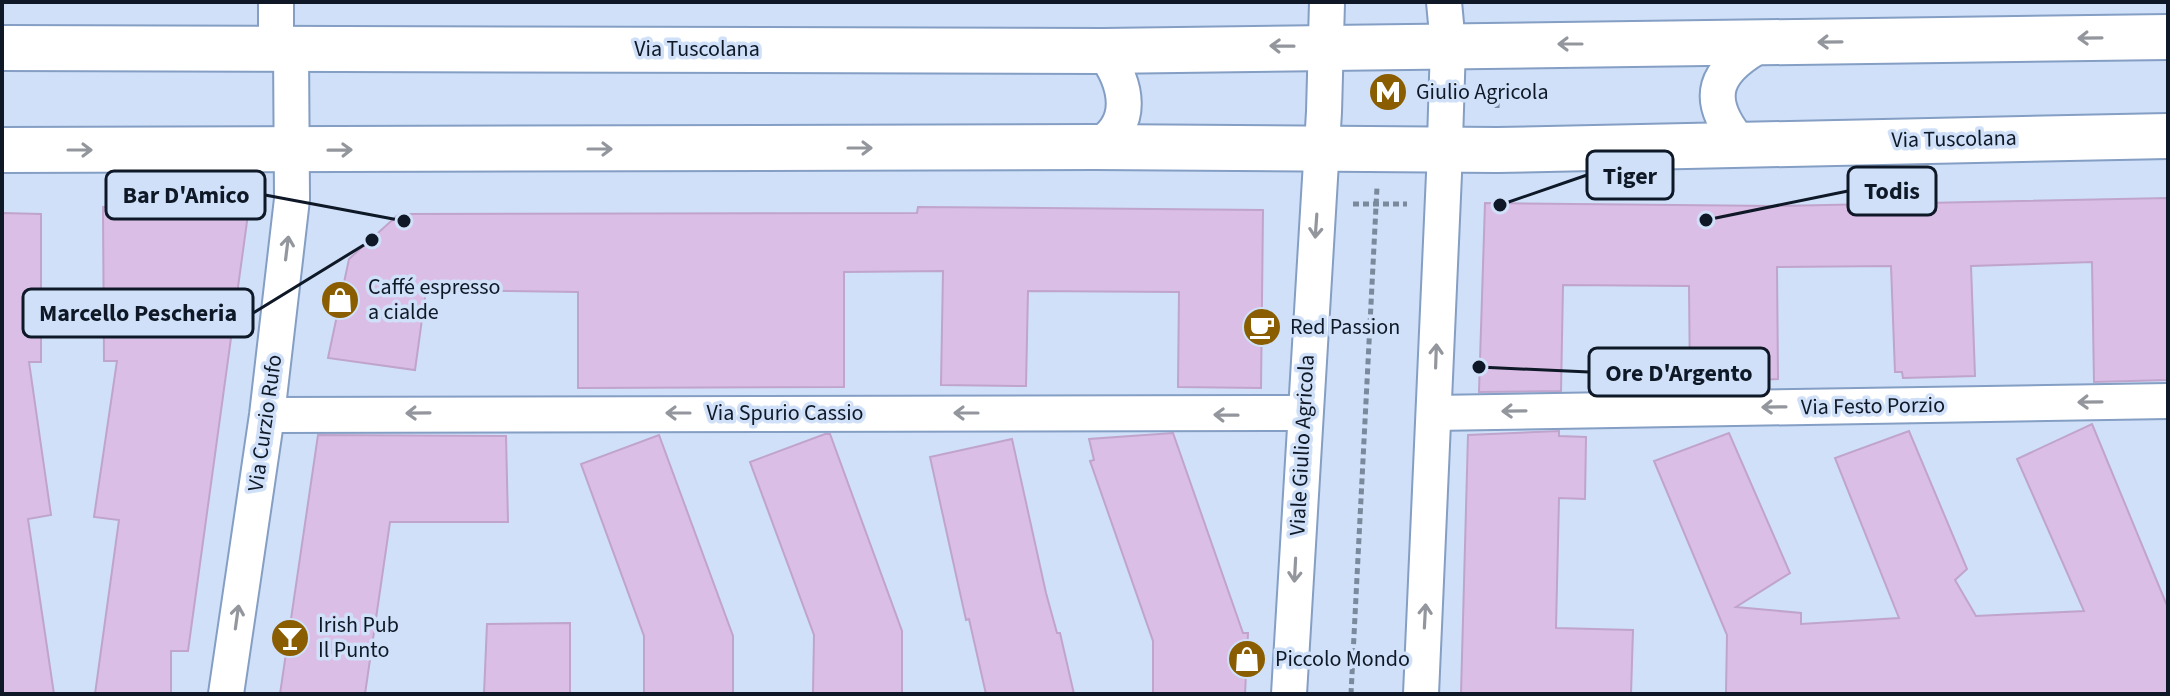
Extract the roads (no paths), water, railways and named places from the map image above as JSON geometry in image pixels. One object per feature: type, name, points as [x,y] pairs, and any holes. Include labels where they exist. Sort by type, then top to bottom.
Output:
[{"type":"main road","name":"Via Tuscolana","points":[[2,48],[1103,51],[2168,37]]},
{"type":"main road","name":"Via Tuscolana","points":[[2,150],[1095,147],[1445,150],[2168,136]]},
{"type":"street","points":[[276,2],[284,48],[290,151]]},
{"type":"street","points":[[1321,148],[1327,2]]},
{"type":"street","points":[[1421,694],[1445,150],[1448,45],[1444,2]]},
{"type":"street","points":[[1740,143],[1718,111],[1716,91],[1735,64],[1764,43]]},
{"type":"street","points":[[1095,147],[1117,130],[1124,107],[1119,79],[1103,51]]},
{"type":"street","name":"Viale Giulio Agricola","points":[[1289,694],[1321,148]]},
{"type":"street","name":"Via Curzio Rufo","points":[[226,694],[267,415],[292,199],[290,151]]},
{"type":"street","name":"Via Festo Porzio","points":[[1434,413],[2168,401]]},
{"type":"street","name":"Via Spurio Cassio","points":[[267,415],[1304,413]]},
{"type":"place","name":"Giulio Agricola","points":[[1388,92]]},
{"type":"place","name":"Tiger","points":[[1500,205]]},
{"type":"place","name":"Todis","points":[[1706,220]]},
{"type":"place","name":"Bar D'Amico","points":[[404,221]]},
{"type":"place","name":"Marcello Pescheria","points":[[372,240]]},
{"type":"place","name":"Caffé espresso a cialde","points":[[340,300]]},
{"type":"place","name":"Red Passion","points":[[1262,327]]},
{"type":"place","name":"Ore D'Argento","points":[[1479,367]]},
{"type":"place","name":"Irish Pub Il Punto","points":[[290,638]]},
{"type":"place","name":"Piccolo Mondo","points":[[1247,659]]}]
